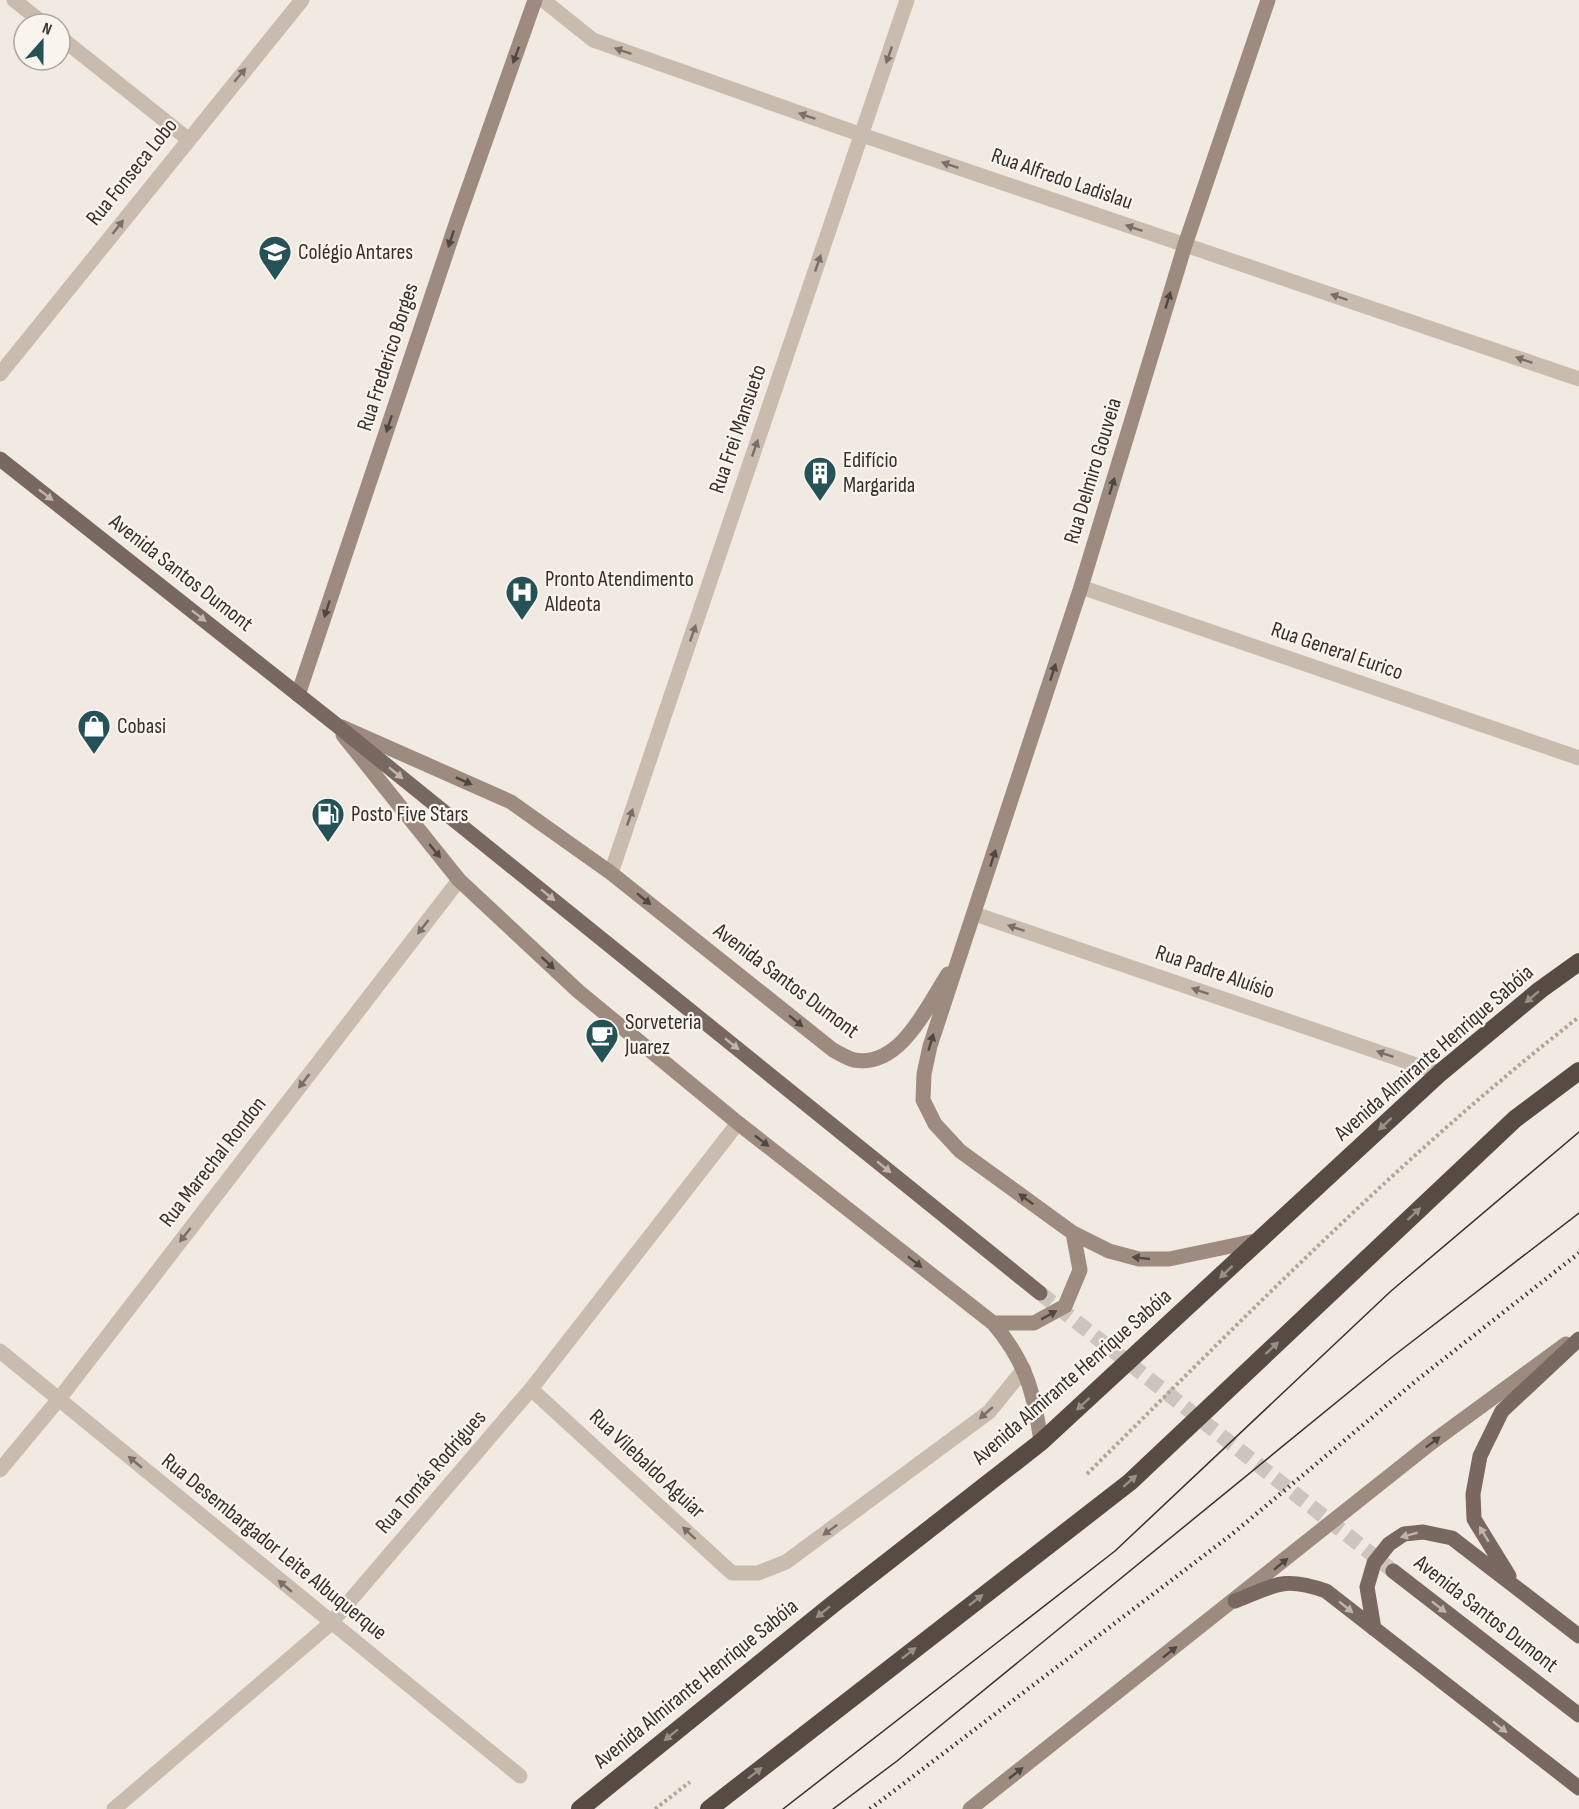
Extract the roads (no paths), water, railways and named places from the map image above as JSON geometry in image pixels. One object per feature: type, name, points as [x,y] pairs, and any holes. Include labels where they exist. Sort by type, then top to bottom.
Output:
[{"type":"highway","name":"Avenida Almirante Henrique Sabóia","points":[[580,1809],[832,1605],[1041,1442],[1440,1073],[1540,990],[1579,962]]},
{"type":"highway","points":[[709,1809],[1130,1482],[1515,1119],[1579,1071]]},
{"type":"main road","name":"Avenida Santos Dumont","points":[[0,459],[334,723],[1040,1293]]},
{"type":"main road","points":[[1514,1584],[1474,1519],[1475,1477],[1480,1456],[1502,1411],[1579,1339]]},
{"type":"main road","points":[[1374,1629],[1367,1587],[1374,1563],[1389,1544],[1404,1534],[1423,1532],[1452,1538],[1579,1636]]},
{"type":"main road","name":"Avenida Santos Dumont","points":[[1393,1571],[1579,1715]]},
{"type":"main road","points":[[1235,1601],[1283,1581],[1307,1584],[1326,1591],[1579,1788]]},
{"type":"street","points":[[14,0],[29,12]]},
{"type":"street","name":"Rua Fonseca Lobo","points":[[0,374],[302,0]]},
{"type":"street","name":"Rua Frederico Borges","points":[[298,695],[456,224],[535,0]]},
{"type":"street","name":"Rua Alfredo Ladislau","points":[[543,0],[592,40],[862,135],[1579,379]]},
{"type":"street","name":"Rua Frei Mansueto","points":[[611,873],[907,0]]},
{"type":"street","name":"Rua Delmiro Gouveia","points":[[960,955],[1081,587],[1185,245],[1268,0]]},
{"type":"street","points":[[72,47],[188,139]]},
{"type":"street","name":"Rua General Eurico","points":[[1081,587],[1579,758]]},
{"type":"street","name":"Avenida Santos Dumont","points":[[334,723],[511,801],[611,873],[832,1050],[854,1060],[878,1058],[895,1049],[911,1032],[960,955]]},
{"type":"street","name":"Avenida Santos Dumont","points":[[334,723],[459,880],[578,991],[738,1123],[993,1323],[1014,1347],[1024,1369],[1036,1410],[1041,1442]]},
{"type":"street","name":"Rua Marechal Rondon","points":[[0,1470],[59,1399],[459,880]]},
{"type":"street","name":"Rua Padre Aluísio","points":[[975,914],[1440,1073]]},
{"type":"street","points":[[960,955],[930,1046],[924,1074],[923,1100],[935,1124],[960,1151],[1073,1233],[1109,1251],[1139,1260],[1168,1259],[1260,1240]]},
{"type":"street","name":"Rua Tomás Rodrigues","points":[[114,1809],[330,1624],[531,1389],[738,1123]]},
{"type":"street","points":[[993,1323],[1034,1323],[1065,1306],[1080,1270],[1073,1233]]},
{"type":"street","points":[[970,1809],[1235,1601],[1431,1443],[1579,1335]]},
{"type":"street","name":"Rua Desembargador Leite Albuquerque","points":[[0,1351],[330,1624],[520,1776]]},
{"type":"street","name":"Avenida Almirante Henrique Sabóia","points":[[732,1573],[758,1573],[786,1562],[989,1412],[1024,1369]]},
{"type":"street","name":"Rua Vilebaldo Aguiar","points":[[531,1389],[732,1573]]},
{"type":"tunnel","points":[[1040,1293],[1393,1571]]},
{"type":"tram line","points":[[783,1809],[1115,1551],[1391,1291],[1579,1132]]},
{"type":"tram line","points":[[833,1809],[897,1761],[1392,1357],[1579,1213]]},
{"type":"railway","points":[[870,1809],[1231,1535],[1417,1380],[1579,1253]]},
{"type":"place","name":"Colégio Antares","points":[[275,281]]},
{"type":"place","name":"Edifício Margarida","points":[[820,502]]},
{"type":"place","name":"Pronto Atendimento Aldeota","points":[[522,621]]},
{"type":"place","name":"Cobasi","points":[[94,755]]},
{"type":"place","name":"Posto Five Stars","points":[[328,843]]},
{"type":"place","name":"Sorveteria Juarez","points":[[602,1064]]}]
